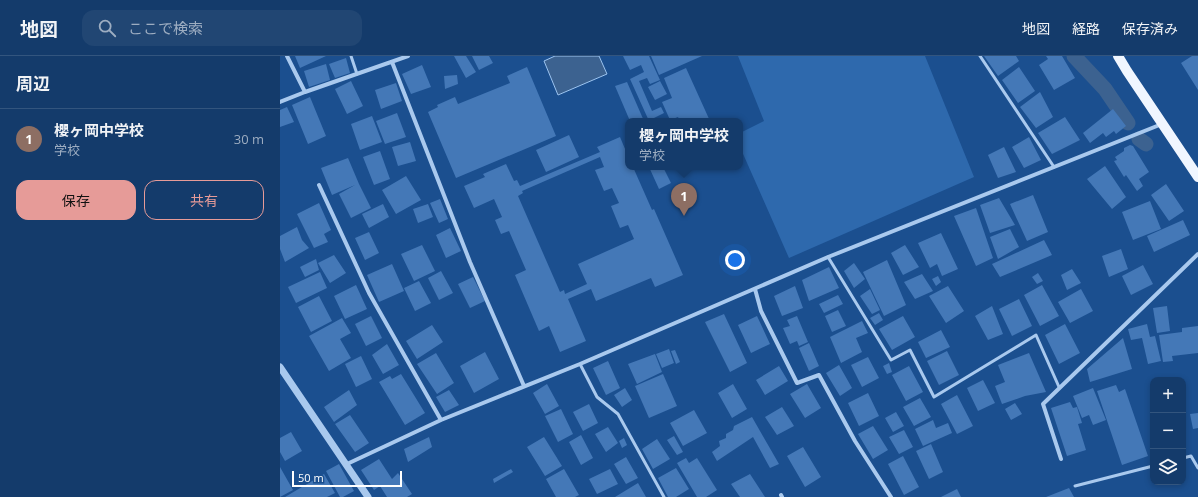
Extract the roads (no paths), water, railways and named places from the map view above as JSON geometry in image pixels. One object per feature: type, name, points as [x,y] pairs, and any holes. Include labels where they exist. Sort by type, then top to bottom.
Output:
[{"type":"main road","points":[[1118,56],[1198,177]]},
{"type":"street","points":[[287,56],[305,92]]},
{"type":"street","points":[[280,102],[408,56]]},
{"type":"street","points":[[392,62],[470,262],[524,386]]},
{"type":"street","points":[[347,464],[441,420],[580,364],[828,257],[1162,123]]},
{"type":"street","points":[[320,185],[369,293],[441,420]]},
{"type":"street","points":[[1061,459],[1043,404],[1198,254]]},
{"type":"street","points":[[755,289],[761,311],[797,383],[819,375],[855,441],[891,497]]},
{"type":"street","points":[[280,367],[368,497]]},
{"type":"lane","points":[[351,56],[357,74]]},
{"type":"lane","points":[[980,56],[1054,167]]},
{"type":"lane","points":[[828,257],[891,360],[910,350],[934,397],[1036,335],[1059,387]]},
{"type":"lane","points":[[580,364],[597,397],[618,414],[664,497]]},
{"type":"lane","points":[[1186,457],[1191,456],[1198,468]]},
{"type":"lane","points":[[1075,486],[1150,467]]},
{"type":"waterway","points":[[1074,56],[1105,89],[1128,123]]},
{"type":"waterway","points":[[1139,139],[1146,144]]},
{"type":"place","name":"櫻ヶ岡中学校","points":[[684,216]]}]
